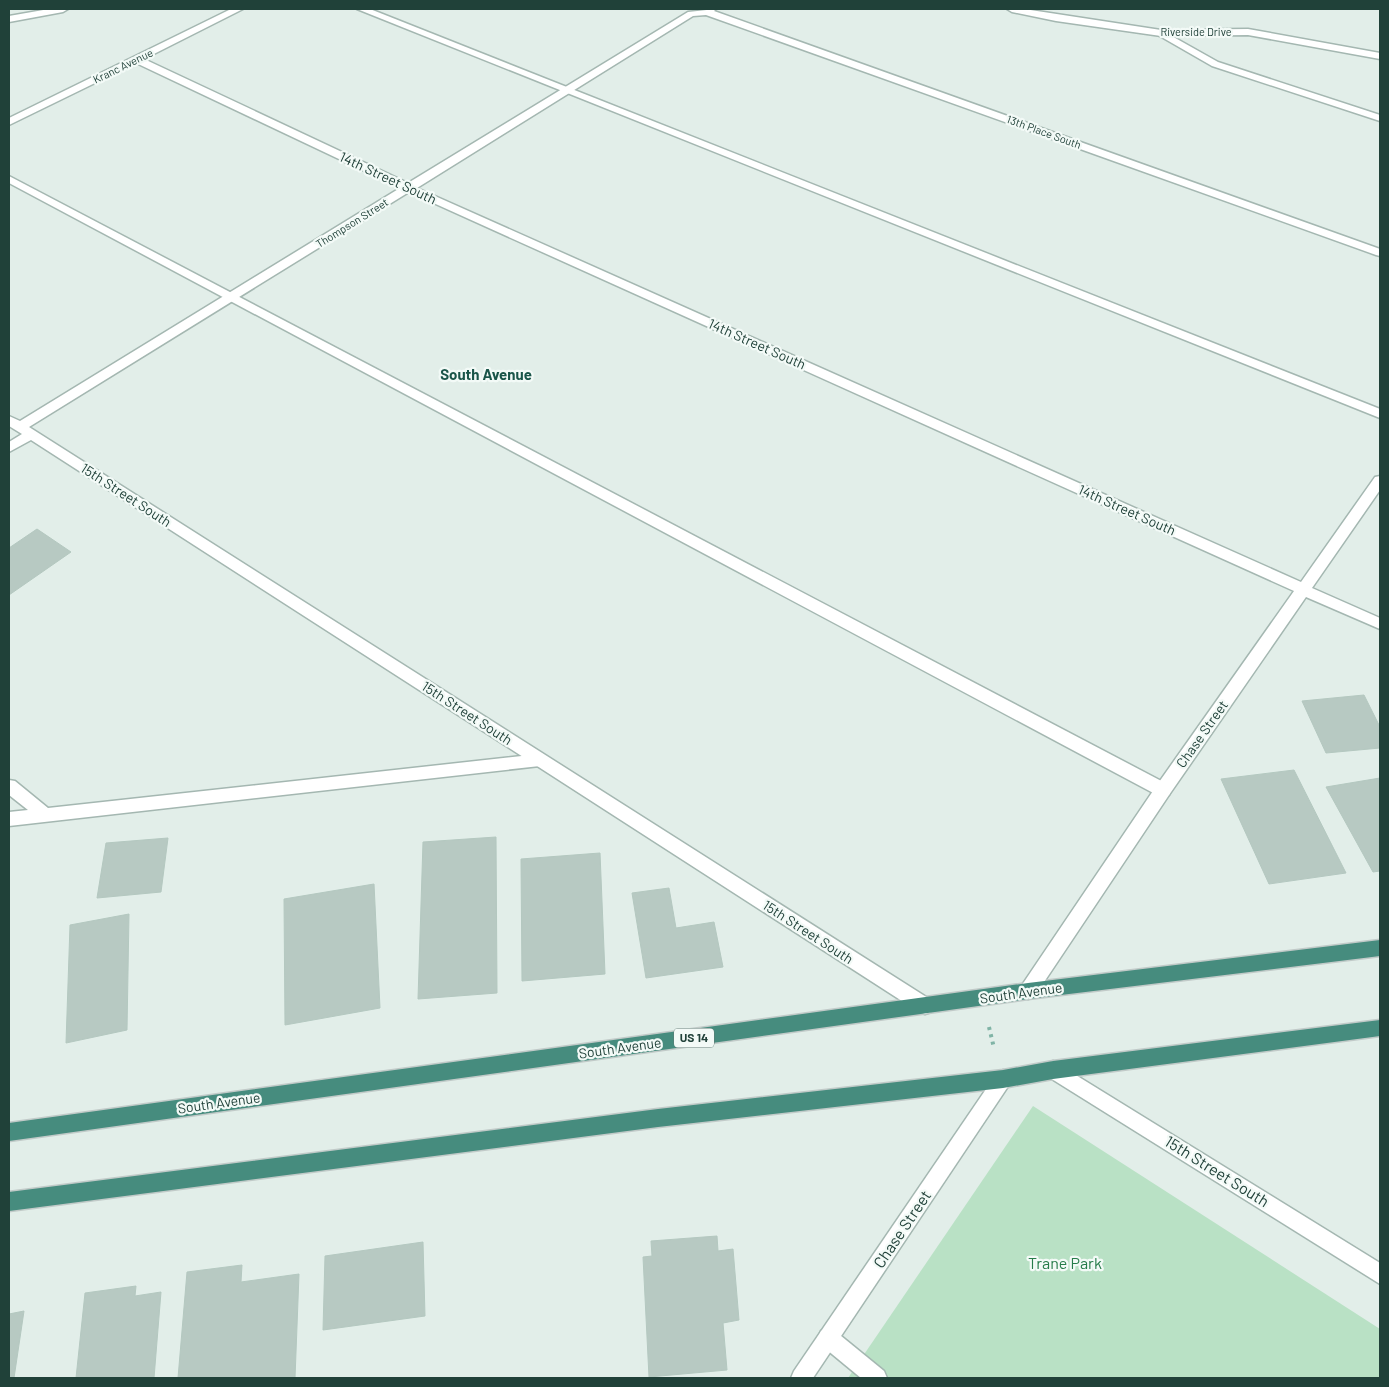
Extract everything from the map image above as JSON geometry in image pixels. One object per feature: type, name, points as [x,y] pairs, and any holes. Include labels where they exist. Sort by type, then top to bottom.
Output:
[{"type":"highway","name":"South Avenue","points":[[9,1132],[1028,991],[1380,948]]},
{"type":"highway","points":[[9,1202],[658,1118],[1003,1079],[1053,1070],[1380,1028]]},
{"type":"street","points":[[9,19],[63,9]]},
{"type":"street","name":"Kranc Avenue","points":[[9,122],[237,9]]},
{"type":"street","points":[[362,9],[1380,414]]},
{"type":"street","points":[[676,9],[691,14]]},
{"type":"street","name":"Riverside Drive","points":[[1012,9],[1056,18],[1161,33],[1248,32],[1380,56]]},
{"type":"street","name":"Thompson Street","points":[[9,448],[20,427],[691,14],[709,10]]},
{"type":"street","name":"13th Place South","points":[[709,10],[1380,253]]},
{"type":"street","points":[[1161,33],[1215,64],[1380,118]]},
{"type":"street","name":"14th Street South","points":[[136,60],[409,188],[1380,624]]},
{"type":"street","points":[[9,179],[1163,790]]},
{"type":"street","name":"15th Street South","points":[[20,427],[925,1006]]},
{"type":"street","name":"Chase Street","points":[[1028,991],[1163,790],[1380,480]]},
{"type":"street","points":[[9,819],[540,760]]},
{"type":"street","points":[[9,786],[45,815]]},
{"type":"street","name":"15th Street South","points":[[1053,1070],[1380,1274]]},
{"type":"street","name":"Chase Street","points":[[800,1378],[1003,1079]]},
{"type":"street","points":[[828,1338],[877,1378]]},
{"type":"path","points":[[988,1024],[996,1055]]},
{"type":"green space","name":"Trane Park","points":[[1033,1106],[1380,1329],[1380,1378],[848,1378]]},
{"type":"building","points":[[37,529],[71,552],[9,595],[9,548]]},
{"type":"building","points":[[1364,695],[1380,727],[1380,748],[1326,753],[1302,701]]},
{"type":"building","points":[[1294,770],[1346,873],[1269,884],[1221,779]]},
{"type":"building","points":[[1380,778],[1380,871],[1373,872],[1326,787]]},
{"type":"building","points":[[496,837],[497,993],[418,999],[423,842]]},
{"type":"building","points":[[168,838],[161,892],[97,898],[106,843]]},
{"type":"building","points":[[600,853],[605,974],[522,981],[521,859]]},
{"type":"building","points":[[374,884],[380,1008],[285,1025],[284,899]]},
{"type":"building","points":[[669,888],[676,928],[714,922],[723,967],[646,978],[632,893]]},
{"type":"building","points":[[129,914],[127,1030],[66,1043],[70,925]]},
{"type":"building","points":[[717,1236],[718,1251],[733,1249],[739,1320],[723,1323],[727,1370],[649,1377],[643,1257],[652,1256],[651,1241]]},
{"type":"building","points":[[423,1242],[425,1316],[323,1330],[325,1256]]},
{"type":"building","points":[[242,1265],[241,1282],[299,1274],[295,1378],[178,1378],[187,1272]]},
{"type":"building","points":[[136,1286],[135,1296],[161,1292],[154,1378],[76,1378],[85,1293]]},
{"type":"building","points":[[24,1311],[14,1378],[9,1378],[9,1314]]},
{"type":"district","name":"South Avenue","points":[[486,375]]}]
